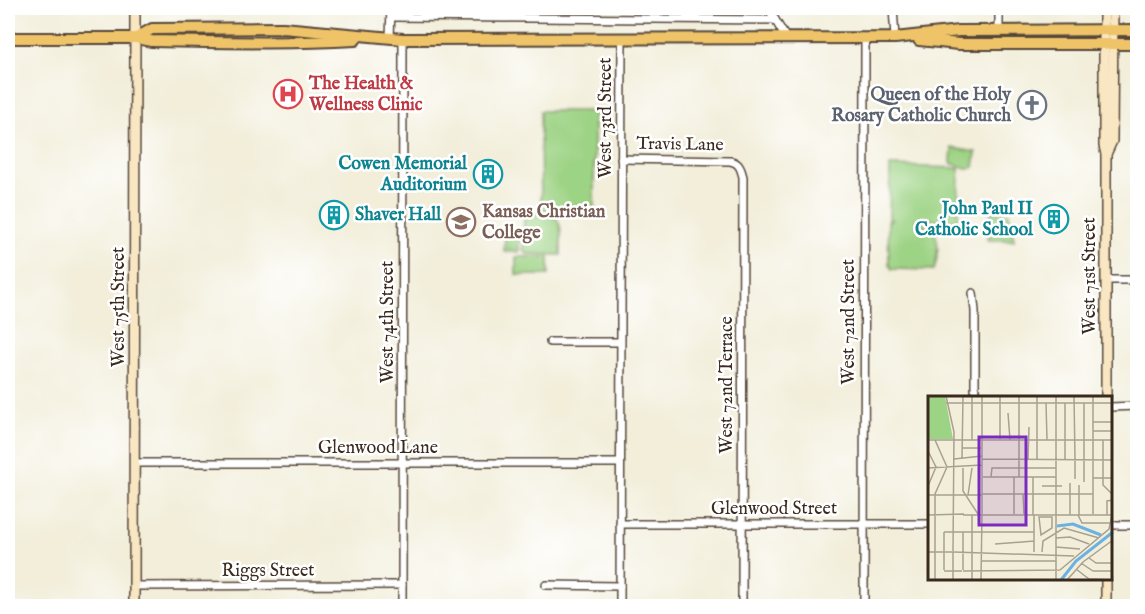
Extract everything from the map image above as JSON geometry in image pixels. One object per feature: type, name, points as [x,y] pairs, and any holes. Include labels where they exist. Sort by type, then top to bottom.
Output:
[{"type":"main road","name":"West 75th Street","points":[[134,606],[135,8]]},
{"type":"main road","name":"West 71st Street","points":[[1104,8],[1108,30],[1104,146],[1106,154],[1106,396]]},
{"type":"main road","name":"West 71st Street","points":[[1108,30],[1113,8]]},
{"type":"main road","points":[[895,38],[959,31],[1137,30]]},
{"type":"main road","points":[[8,38],[136,38],[151,41],[250,42],[321,42],[390,38],[895,38],[959,44],[1137,44]]},
{"type":"main road","points":[[1106,581],[1106,606]]},
{"type":"street","points":[[390,38],[391,8]]},
{"type":"street","points":[[768,8],[786,38]]},
{"type":"street","points":[[892,8],[895,38]]},
{"type":"street","points":[[999,8],[999,31]]},
{"type":"street","points":[[391,17],[775,20]]},
{"type":"street","name":"West 73rd Street","points":[[620,606],[622,38]]},
{"type":"street","name":"West 72nd Street","points":[[864,606],[865,38]]},
{"type":"street","name":"West 74th Street","points":[[402,606],[403,39]]},
{"type":"street","name":"Travis Lane","points":[[621,159],[724,160],[734,161],[738,165]]},
{"type":"street","name":"West 72nd Terrace","points":[[738,165],[743,177],[742,606]]},
{"type":"street","points":[[1106,280],[1137,280]]},
{"type":"street","points":[[973,293],[975,396]]},
{"type":"street","points":[[550,342],[620,342]]},
{"type":"street","points":[[1112,407],[1137,406]]},
{"type":"street","name":"Glenwood Lane","points":[[135,464],[620,464]]},
{"type":"street","name":"Glenwood Street","points":[[620,524],[928,524]]},
{"type":"street","points":[[1112,525],[1137,525]]},
{"type":"street","name":"Riggs Street","points":[[134,586],[402,585]]},
{"type":"street","points":[[546,585],[620,586]]},
{"type":"green space","points":[[540,111],[594,111],[594,210],[541,210]]},
{"type":"green space","points":[[952,148],[976,152],[974,167],[968,168],[952,164]]},
{"type":"green space","points":[[890,166],[959,168],[958,220],[915,220],[929,226],[936,235],[938,253],[934,270],[892,269],[889,265],[888,221],[892,220],[889,219]]},
{"type":"green space","points":[[524,212],[547,214],[558,220],[561,233],[561,255],[527,254],[523,249]]},
{"type":"green space","points":[[991,212],[1009,213],[1014,240],[988,240]]},
{"type":"green space","points":[[519,234],[519,252],[504,252],[505,235]]},
{"type":"green space","points":[[516,257],[549,257],[549,275],[516,275]]},
{"type":"place","name":"The Health & Wellness Clinic","points":[[288,94]]},
{"type":"place","name":"Queen of the Holy Rosary Catholic Church","points":[[1032,105]]},
{"type":"place","name":"Cowen Memorial Auditorium","points":[[488,174]]},
{"type":"place","name":"Shaver Hall","points":[[334,215]]},
{"type":"place","name":"John Paul II Catholic School","points":[[1054,219]]},
{"type":"place","name":"Kansas Christian College","points":[[461,222]]}]
